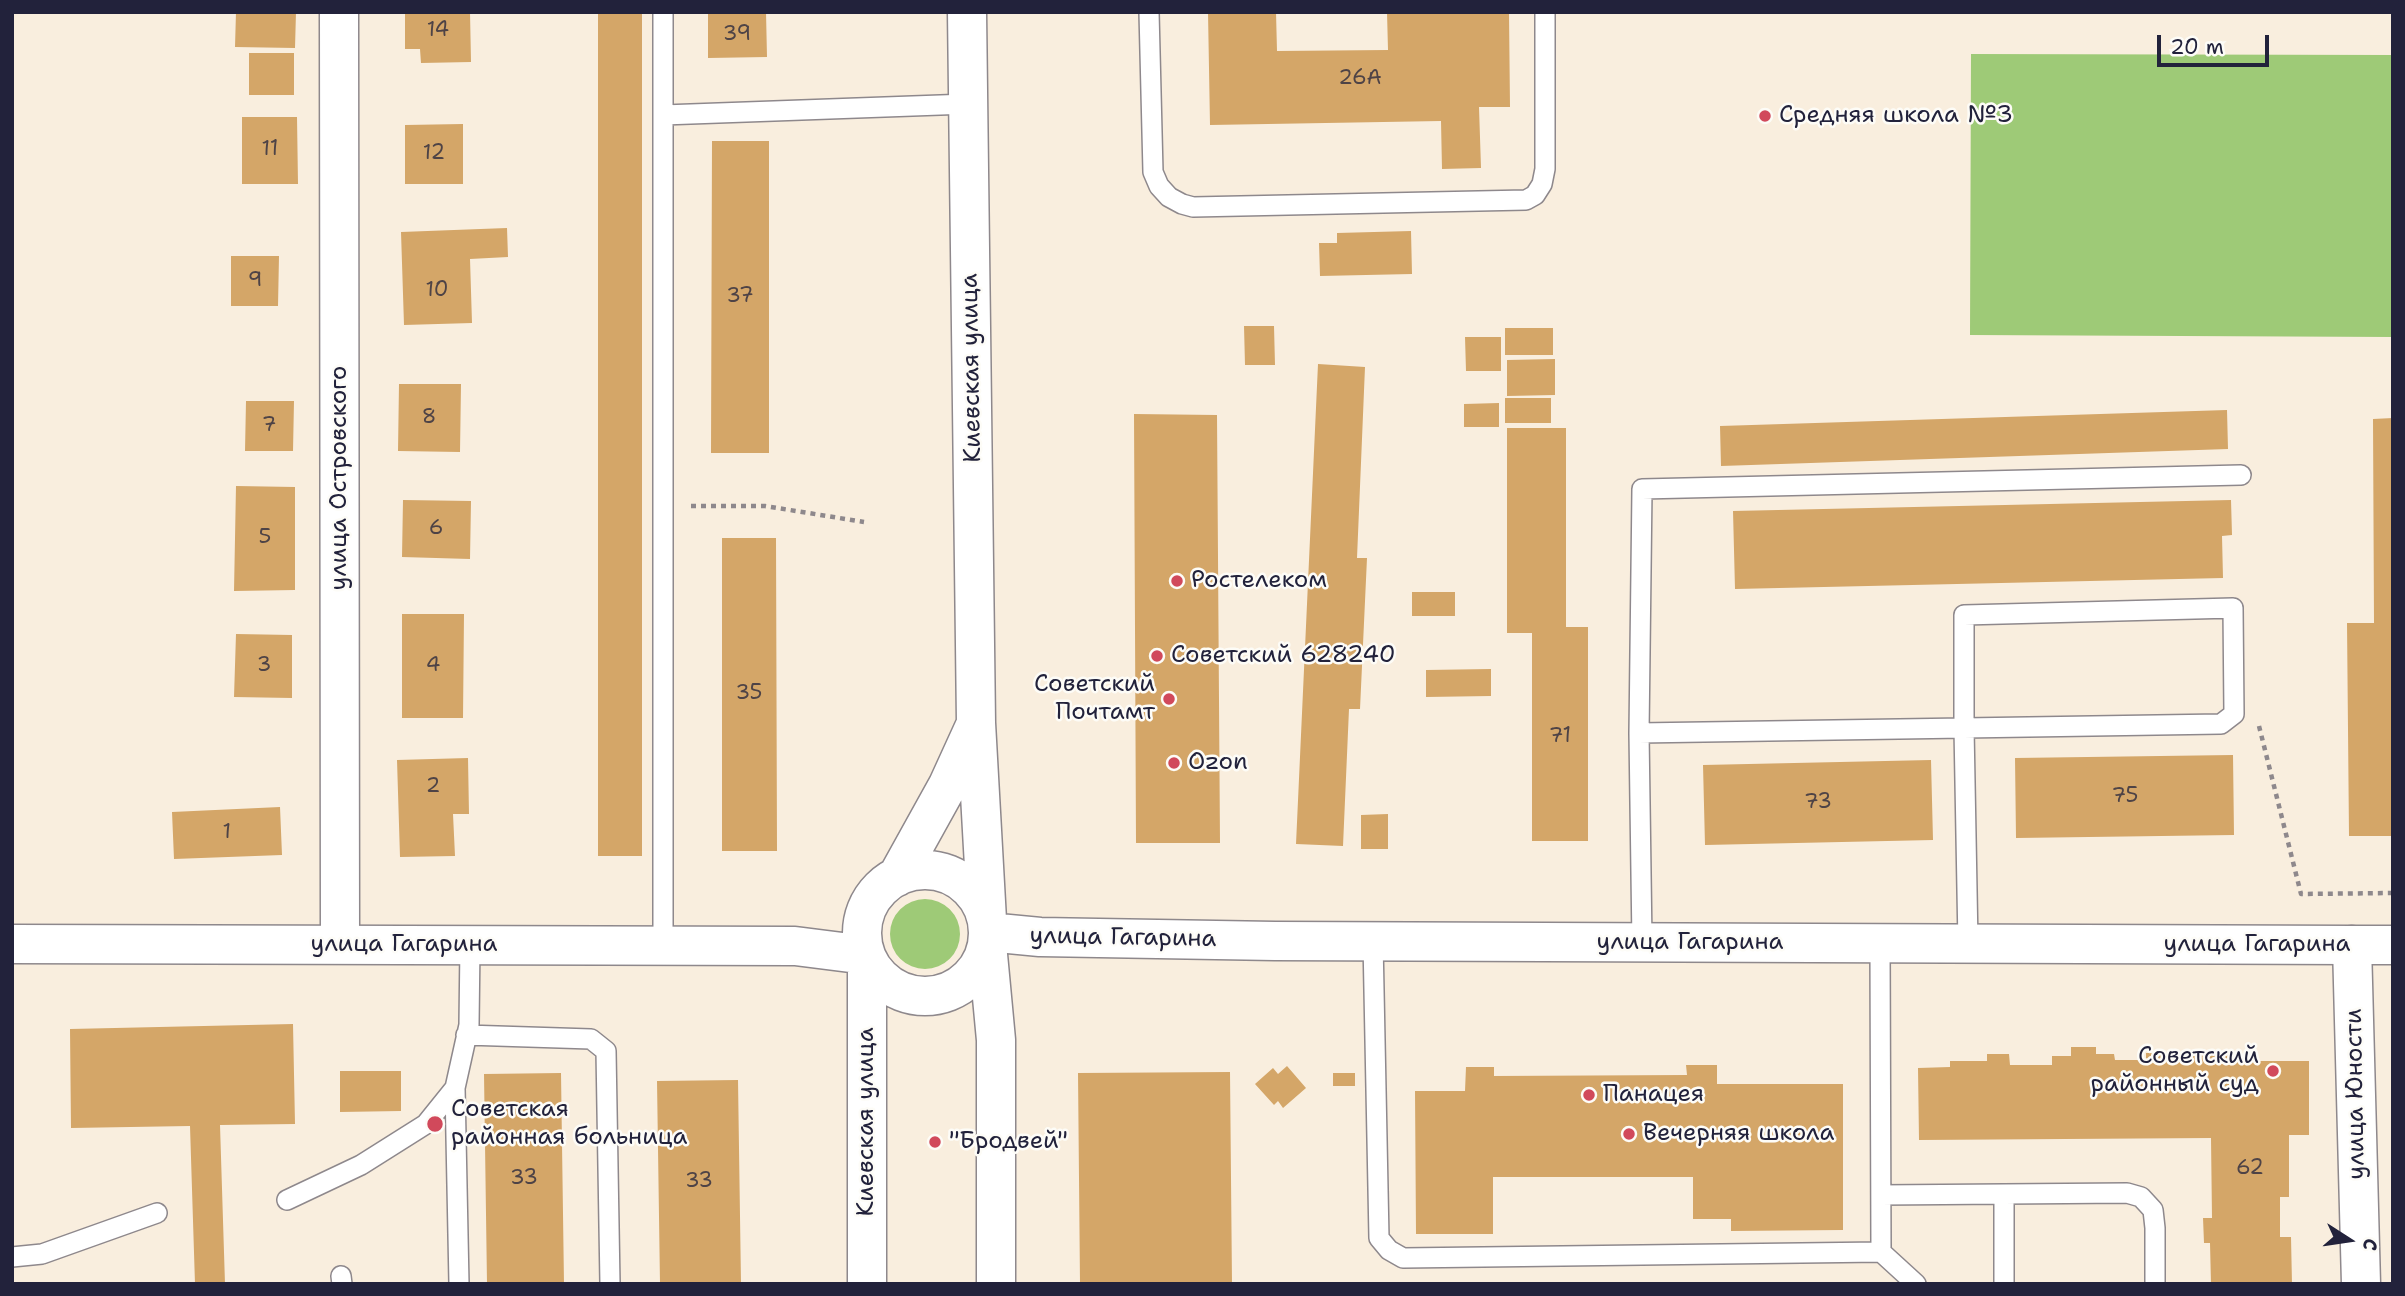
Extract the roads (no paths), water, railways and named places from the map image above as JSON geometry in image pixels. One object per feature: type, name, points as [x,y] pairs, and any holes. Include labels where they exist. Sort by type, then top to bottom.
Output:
[{"type":"street","name":"улица Островского","points":[[339,12],[340,944]]},
{"type":"street","name":"Киевская улица","points":[[967,12],[976,723],[987,932],[996,1040],[996,1284]]},
{"type":"street","name":"Киевская улица","points":[[897,877],[948,785],[976,723]]},
{"type":"street","points":[[927,870],[957,879],[973,893],[987,932],[980,965],[964,982],[945,993],[933,996],[911,995],[889,986],[881,979],[865,947],[874,897],[897,877],[927,870]]},
{"type":"street","name":"улица Гагарина","points":[[987,932],[1040,937],[1373,941],[2393,945]]},
{"type":"street","name":"улица Гагарина","points":[[12,944],[865,947]]},
{"type":"street","name":"улица Юности","points":[[2352,945],[2361,1284]]},
{"type":"street","name":"Киевская улица","points":[[865,947],[867,1284]]},
{"type":"lane","points":[[663,12],[663,946]]},
{"type":"lane","points":[[1150,12],[1153,172],[1159,186],[1169,197],[1193,207],[1526,200],[1535,195],[1542,184],[1545,169],[1545,12]]},
{"type":"lane","points":[[663,116],[968,104]]},
{"type":"lane","points":[[1642,943],[1639,733],[1642,489],[2241,475]]},
{"type":"lane","points":[[1639,733],[1964,728],[2221,724],[2234,714],[2233,608],[1964,615],[1964,728],[1968,944]]},
{"type":"lane","points":[[1373,941],[1380,1238],[1389,1250],[1403,1258],[1881,1252],[1916,1284]]},
{"type":"lane","points":[[458,1284],[455,1088],[469,1026],[470,945]]},
{"type":"lane","points":[[1880,945],[1881,1252]]},
{"type":"lane","points":[[467,1035],[591,1039],[606,1051],[610,1284]]},
{"type":"lane","points":[[287,1200],[361,1166],[426,1124],[455,1088]]},
{"type":"lane","points":[[1881,1195],[2127,1193],[2141,1197],[2152,1210],[2155,1228],[2155,1284]]},
{"type":"lane","points":[[2004,1195],[2004,1284]]},
{"type":"lane","points":[[12,1257],[42,1254],[157,1213]]},
{"type":"place","name":"Средняя школа №3","points":[[1765,116]]},
{"type":"place","name":"Ростелеком","points":[[1177,581]]},
{"type":"place","name":"Советский 628240","points":[[1157,656]]},
{"type":"place","name":"Советский Почтамт","points":[[1169,699]]},
{"type":"place","name":"Ozon","points":[[1174,763]]},
{"type":"place","name":"Советский районный суд","points":[[2273,1071]]},
{"type":"place","name":"Панацея","points":[[1589,1095]]},
{"type":"place","name":"Советская районная больница","points":[[435,1124]]},
{"type":"place","name":"Вечерняя школа","points":[[1629,1134]]},
{"type":"place","name":"\"Бродвей\"","points":[[935,1142]]}]
